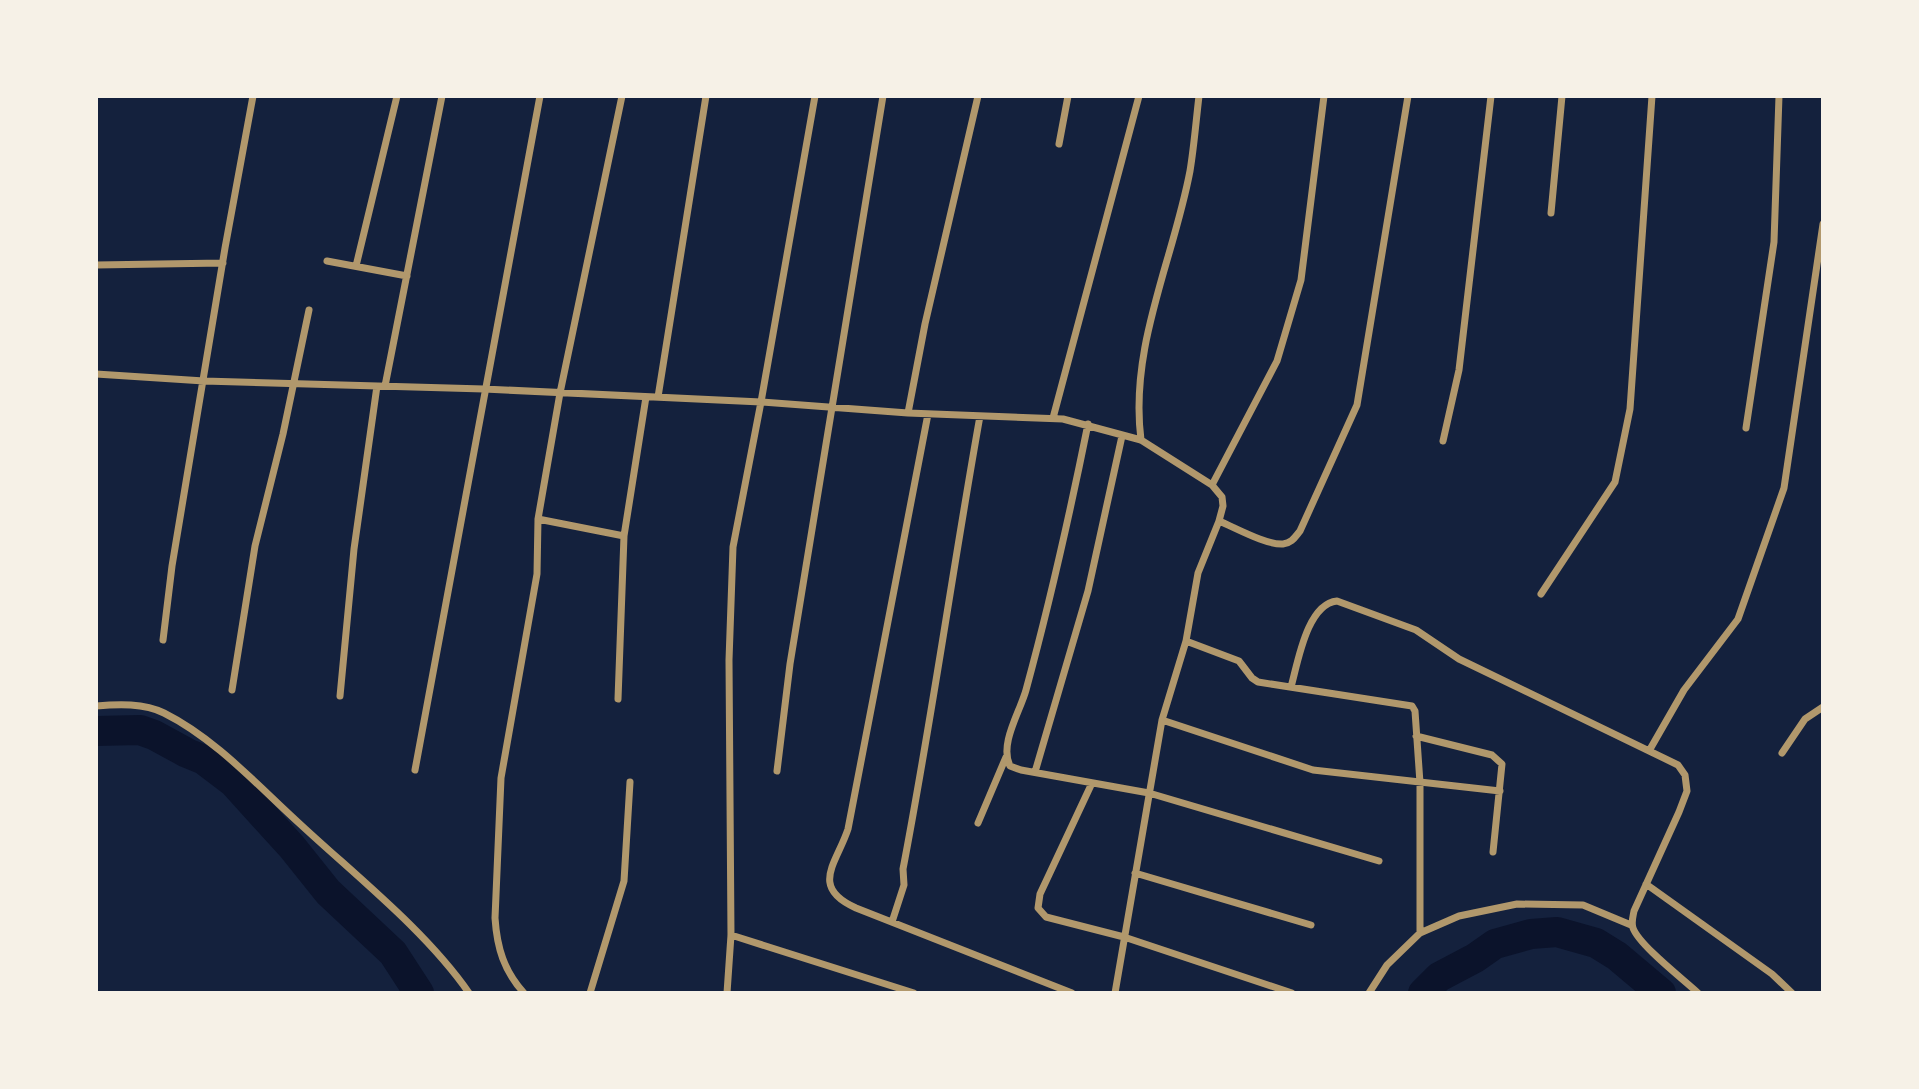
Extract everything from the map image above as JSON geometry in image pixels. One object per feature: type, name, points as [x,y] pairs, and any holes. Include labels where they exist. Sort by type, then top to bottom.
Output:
[{"type":"street","points":[[163,640],[172,566],[253,96]]},
{"type":"street","points":[[356,266],[397,96]]},
{"type":"street","points":[[340,696],[354,549],[381,386],[407,276],[442,96]]},
{"type":"street","points":[[415,770],[540,96]]},
{"type":"street","points":[[524,993],[510,977],[496,937],[500,778],[537,575],[538,519],[560,393],[622,96]]},
{"type":"street","points":[[658,397],[706,96]]},
{"type":"street","points":[[727,993],[731,935],[729,660],[733,547],[815,96]]},
{"type":"street","points":[[777,771],[790,664],[883,96]]},
{"type":"street","points":[[908,413],[925,324],[978,96]]},
{"type":"street","points":[[1059,144],[1068,96]]},
{"type":"street","points":[[1053,418],[1139,96]]},
{"type":"street","points":[[1141,440],[1138,413],[1142,358],[1190,171],[1199,96]]},
{"type":"street","points":[[1212,485],[1277,361],[1301,280],[1324,96]]},
{"type":"street","points":[[1219,521],[1270,542],[1285,544],[1294,540],[1357,405],[1408,96]]},
{"type":"street","points":[[1443,441],[1459,370],[1491,96]]},
{"type":"street","points":[[1552,212],[1562,96]]},
{"type":"street","points":[[1541,594],[1615,482],[1630,409],[1652,96]]},
{"type":"street","points":[[1746,428],[1774,242],[1779,96]]},
{"type":"street","points":[[1648,751],[1684,690],[1738,619],[1784,488],[1823,224]]},
{"type":"street","points":[[327,261],[407,276]]},
{"type":"street","points":[[96,265],[223,263]]},
{"type":"street","points":[[232,690],[255,546],[283,434],[309,310]]},
{"type":"street","points":[[96,374],[204,381],[484,389],[761,402],[908,413],[1053,418],[1088,424],[1141,440],[1212,485],[1222,497],[1223,506],[1198,573],[1186,641],[1161,720],[1115,993]]},
{"type":"street","points":[[618,699],[624,536],[646,397]]},
{"type":"street","points":[[928,414],[848,829],[830,875],[831,889],[838,900],[1072,993]]},
{"type":"street","points":[[892,922],[904,885],[903,869],[928,742],[958,538],[980,416]]},
{"type":"street","points":[[978,823],[1006,757],[1007,746],[1026,691],[1088,424]]},
{"type":"street","points":[[1035,772],[1088,591],[1122,436]]},
{"type":"street","points":[[538,519],[624,536]]},
{"type":"street","points":[[1291,687],[1310,624],[1319,609],[1328,602],[1337,601],[1416,630],[1459,659],[1678,765],[1685,775],[1686,791],[1634,911],[1631,925]]},
{"type":"street","points":[[1186,641],[1239,662],[1258,682],[1407,704],[1415,710],[1420,783],[1420,933]]},
{"type":"street","points":[[96,706],[136,705],[163,713],[211,744],[399,916],[456,974],[469,993]]},
{"type":"street","points":[[1782,753],[1805,719],[1823,706]]},
{"type":"street","points":[[1161,720],[1313,770],[1500,791]]},
{"type":"street","points":[[1416,736],[1498,758],[1502,764],[1493,852]]},
{"type":"street","points":[[1006,757],[1010,766],[1149,793],[1379,861]]},
{"type":"street","points":[[590,993],[624,881],[630,782]]},
{"type":"street","points":[[1092,783],[1040,894],[1038,908],[1046,916],[1124,937],[1292,993]]},
{"type":"street","points":[[1135,873],[1311,925]]},
{"type":"street","points":[[1646,884],[1772,974],[1792,993]]},
{"type":"street","points":[[1369,993],[1387,965],[1420,933],[1459,916],[1517,904],[1583,905],[1631,925],[1648,947],[1698,993]]},
{"type":"street","points":[[731,935],[914,993]]},
{"type":"waterway","points":[[96,731],[140,730],[154,735],[204,760],[233,782],[292,847],[328,892],[393,953],[419,993]]},
{"type":"waterway","points":[[1423,993],[1439,977],[1495,944],[1531,934],[1557,932],[1596,943],[1617,956],[1661,993]]}]
